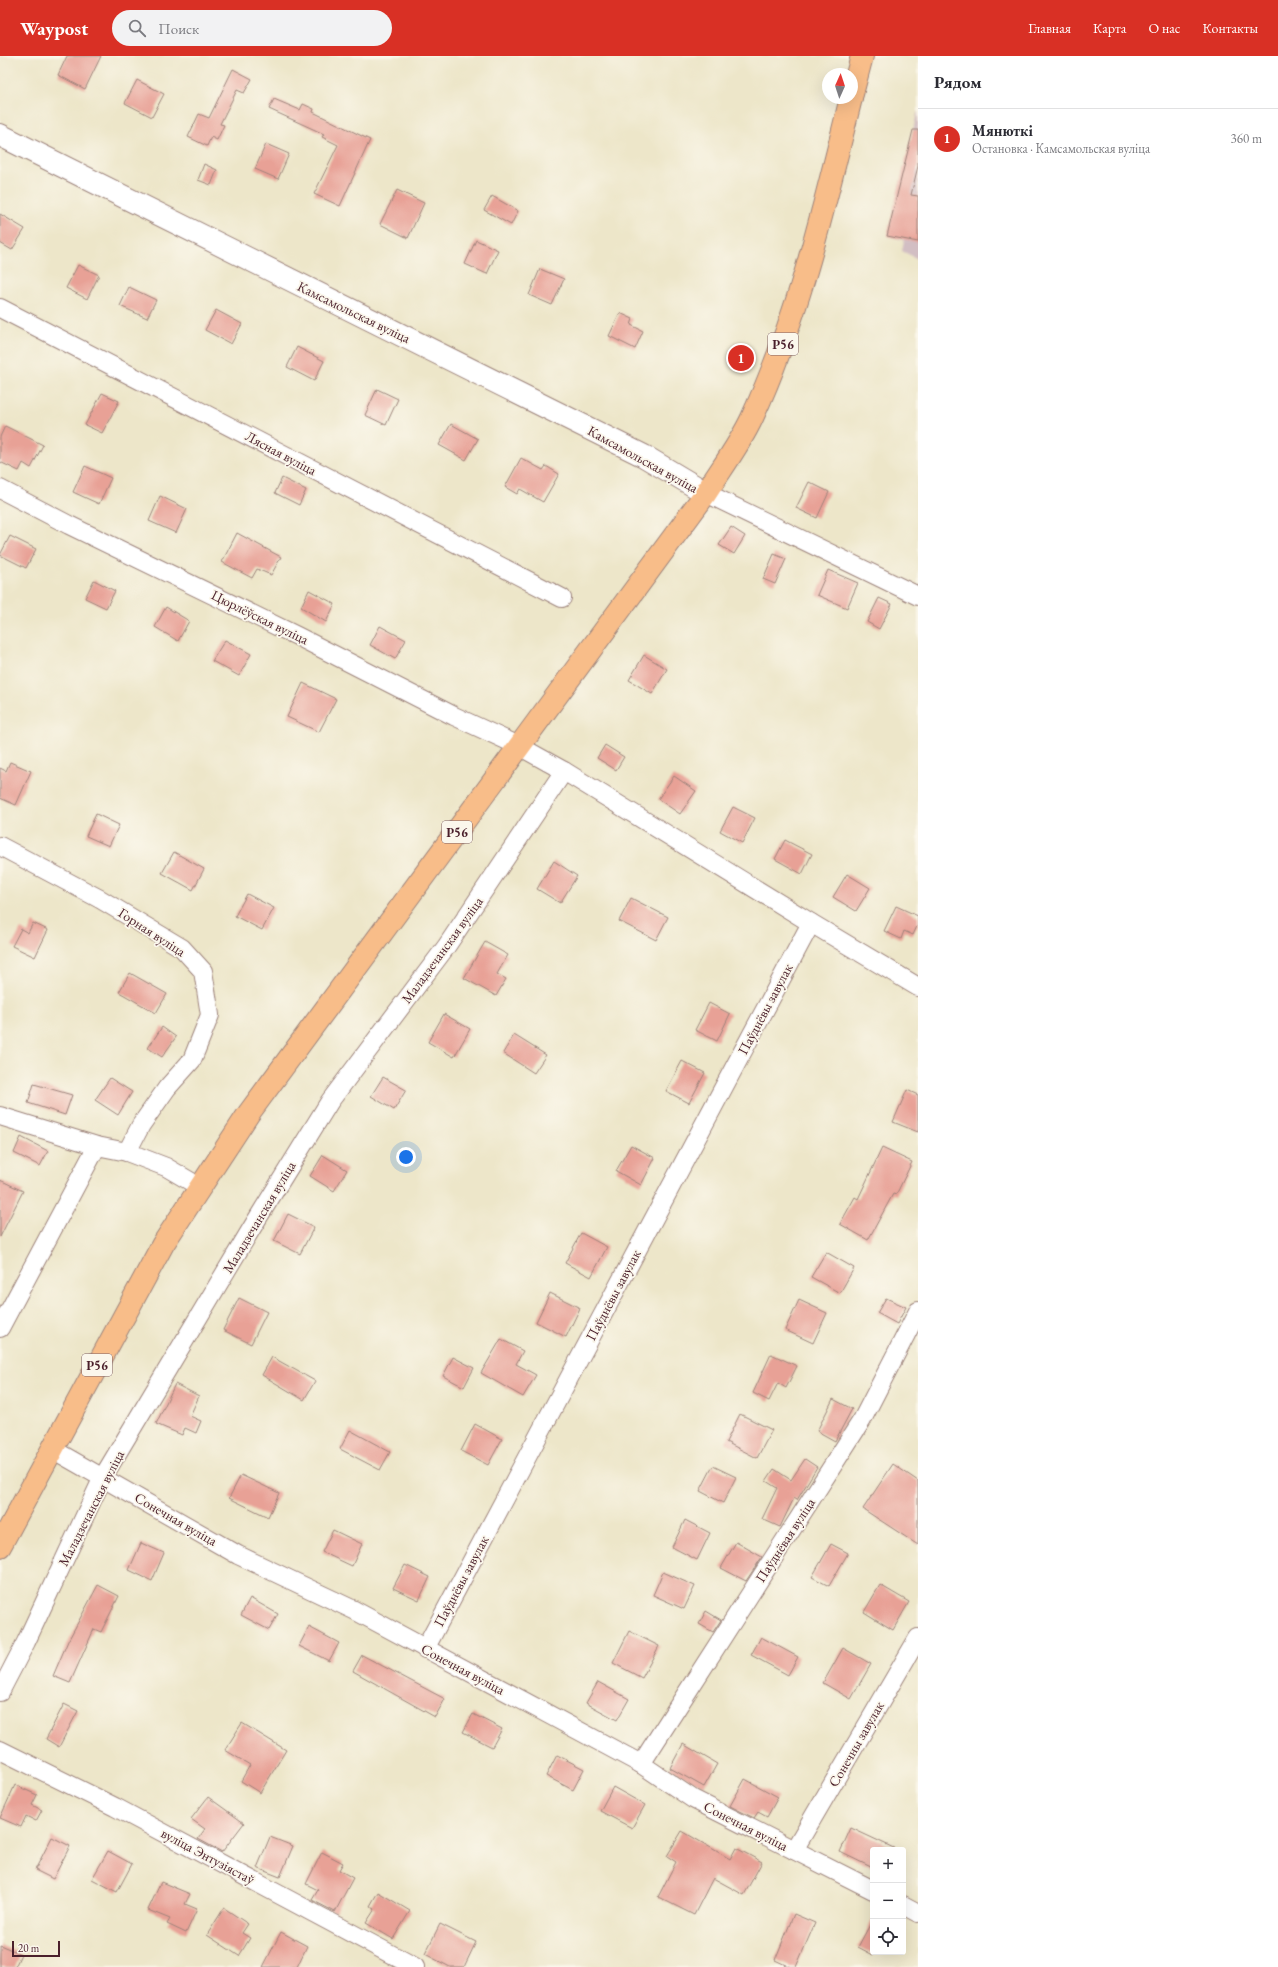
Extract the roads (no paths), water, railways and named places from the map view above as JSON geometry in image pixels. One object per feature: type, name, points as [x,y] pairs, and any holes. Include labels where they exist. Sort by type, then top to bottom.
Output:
[{"type":"main road","points":[[858,71],[862,56]]},
{"type":"main road","name":"Р56","points":[[0,1546],[163,1244],[249,1113],[706,493],[751,420],[782,346],[808,266],[849,104]]},
{"type":"street","name":"Камсамольская вуліца","points":[[0,135],[637,453],[706,493]]},
{"type":"street","name":"Лясная вуліца","points":[[0,308],[562,598]]},
{"type":"street","name":"Цюрлёўская вуліца","points":[[0,489],[69,525],[304,639],[454,716],[519,746],[564,771],[810,924],[918,987]]},
{"type":"street","points":[[706,493],[918,596]]},
{"type":"street","name":"Маладзечанская вуліца","points":[[0,1692],[26,1642],[103,1477],[330,1101],[446,947],[564,771]]},
{"type":"street","name":"Горная вуліца","points":[[0,846],[100,899],[182,948],[203,971],[210,1015],[192,1060],[167,1088],[141,1125],[127,1152]]},
{"type":"street","name":"Паўднёвы завулак","points":[[425,1649],[810,924]]},
{"type":"street","points":[[0,1116],[97,1146],[127,1152],[166,1167],[200,1187]]},
{"type":"street","points":[[0,1328],[97,1146]]},
{"type":"street","name":"Паўднёвая вуліца","points":[[641,1764],[862,1420],[918,1310]]},
{"type":"street","name":"Сонечная вуліца","points":[[52,1449],[238,1555],[354,1610],[641,1764],[693,1799],[870,1888]]},
{"type":"street","name":"Сонечны завулак","points":[[794,1850],[918,1638]]},
{"type":"street","name":"вуліца Энтузіястаў","points":[[0,1750],[115,1806],[415,1967]]},
{"type":"street","points":[[906,1907],[918,1913]]},
{"type":"place","name":"Мянюткі","points":[[741,358]]}]
